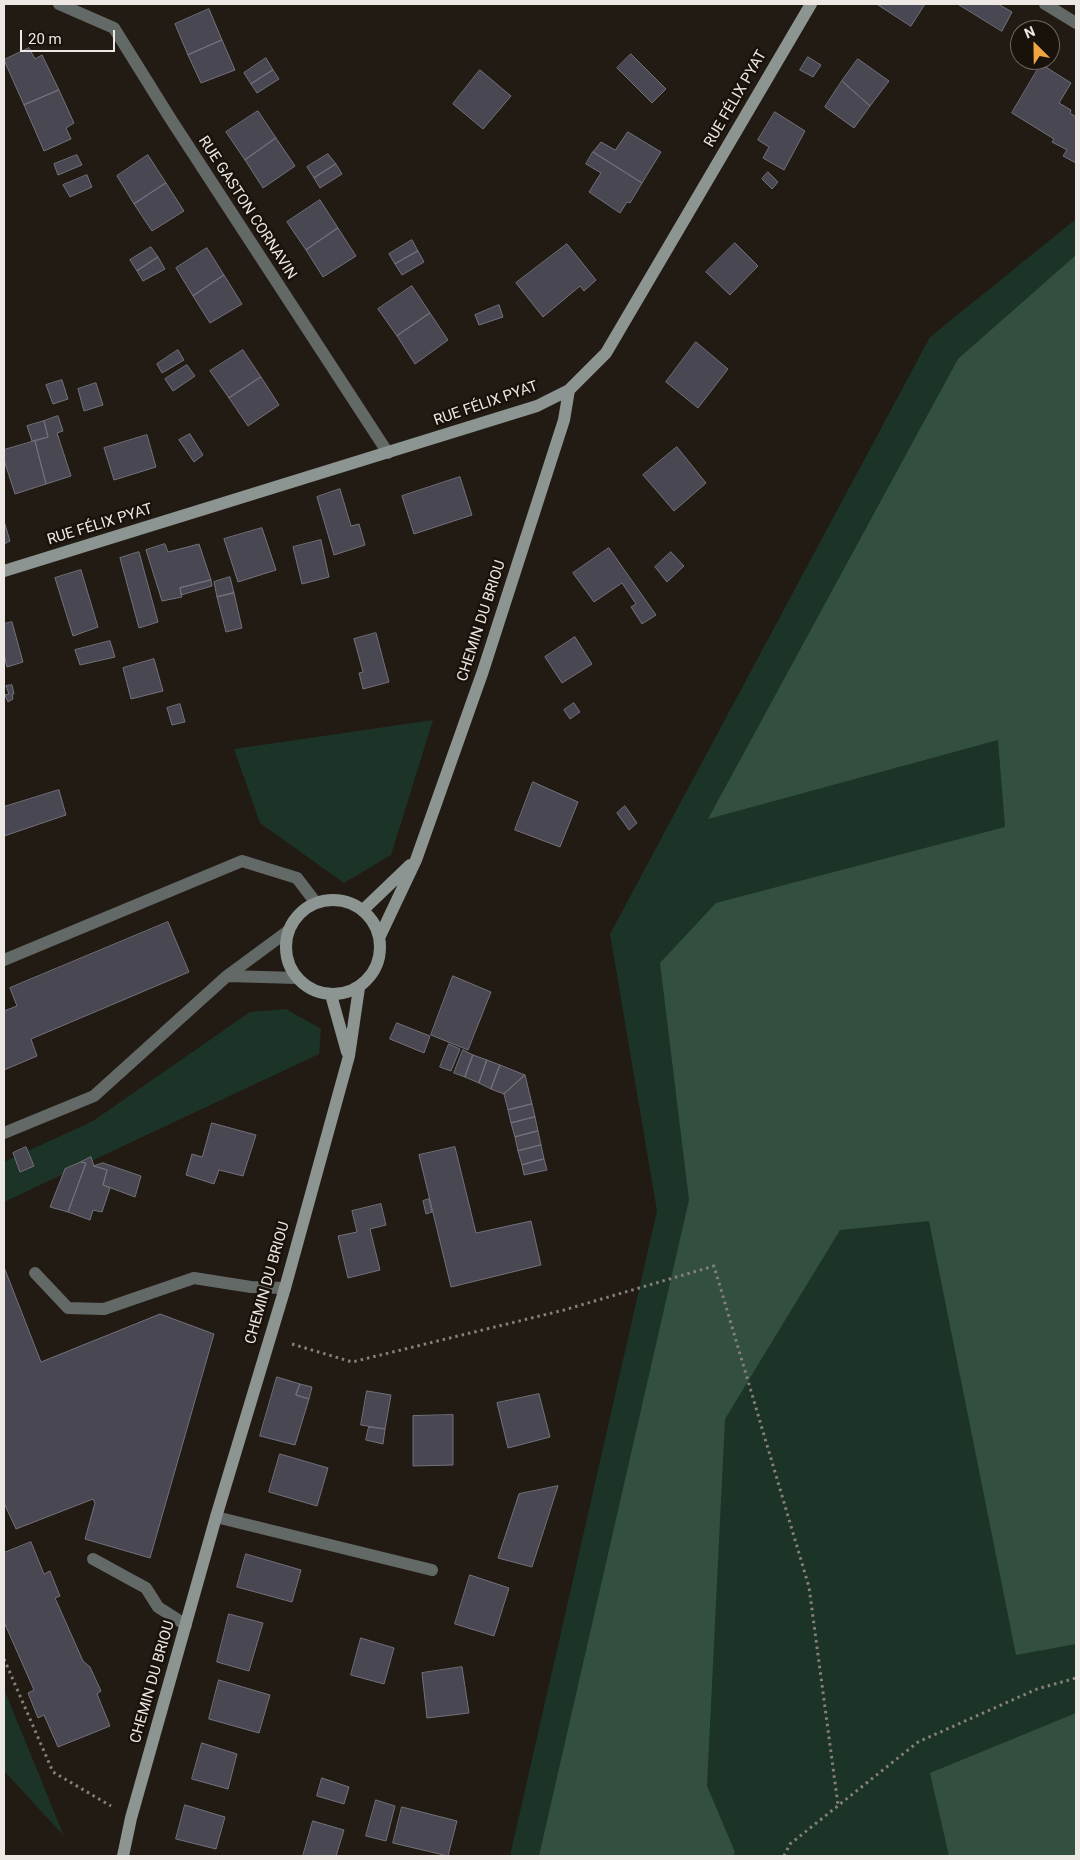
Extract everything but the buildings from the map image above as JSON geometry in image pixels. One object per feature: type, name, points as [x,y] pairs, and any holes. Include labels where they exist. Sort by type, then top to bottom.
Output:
[{"type":"street","name":"RUE GASTON CORNAVIN","points":[[59,4],[114,28],[170,118],[388,454]]},
{"type":"street","name":"RUE FÉLIX PYAT","points":[[4,571],[388,454],[538,406],[569,390],[606,353],[811,4]]},
{"type":"street","points":[[1045,4],[1076,23]]},
{"type":"street","name":"CHEMIN DU BRIOU","points":[[380,936],[416,860],[483,671],[564,420],[569,390]]},
{"type":"street","name":"CHEMIN DU BRIOU","points":[[363,910],[416,860]]},
{"type":"street","points":[[4,960],[242,861],[297,878],[316,903]]},
{"type":"street","points":[[332,900],[349,902],[363,910],[374,922],[380,936],[381,951],[378,965],[370,978],[359,988],[346,993],[331,995],[318,993],[306,986],[297,978],[288,964],[286,947],[288,931],[295,919],[304,910],[316,903],[332,900]]},
{"type":"street","points":[[4,1134],[94,1096],[227,976],[288,931]]},
{"type":"street","points":[[227,976],[297,978]]},
{"type":"street","name":"CHEMIN DU BRIOU","points":[[123,1856],[131,1818],[216,1517],[285,1288],[349,1056],[359,988]]},
{"type":"street","points":[[331,995],[349,1056]]},
{"type":"street","points":[[35,1273],[68,1308],[104,1309],[194,1278],[251,1287],[285,1288]]},
{"type":"street","points":[[216,1517],[432,1570]]},
{"type":"street","points":[[93,1559],[146,1588],[158,1607],[186,1625]]},
{"type":"path","points":[[270,1337],[352,1362],[564,1310],[714,1266],[809,1587],[838,1806]]},
{"type":"path","points":[[4,1659],[52,1772],[131,1818]]},
{"type":"path","points":[[784,1856],[790,1844],[918,1742],[1037,1689],[1076,1678]]},
{"type":"green space","points":[[1076,219],[1076,1856],[510,1856],[657,1211],[610,934],[930,337]]},
{"type":"green space","points":[[1076,255],[1076,1644],[1016,1655],[929,1221],[840,1230],[725,1419],[707,1786],[735,1852],[733,1856],[539,1856],[689,1200],[660,963],[716,903],[1005,827],[998,740],[708,819],[958,359]]},
{"type":"green space","points":[[433,720],[391,855],[344,883],[260,823],[234,749]]},
{"type":"green space","points":[[286,1009],[321,1029],[319,1054],[4,1202],[4,1162],[93,1121],[250,1012]]},
{"type":"green space","points":[[4,1689],[64,1836],[4,1771]]},
{"type":"green space","points":[[1076,1713],[1076,1856],[949,1856],[930,1773]]}]
